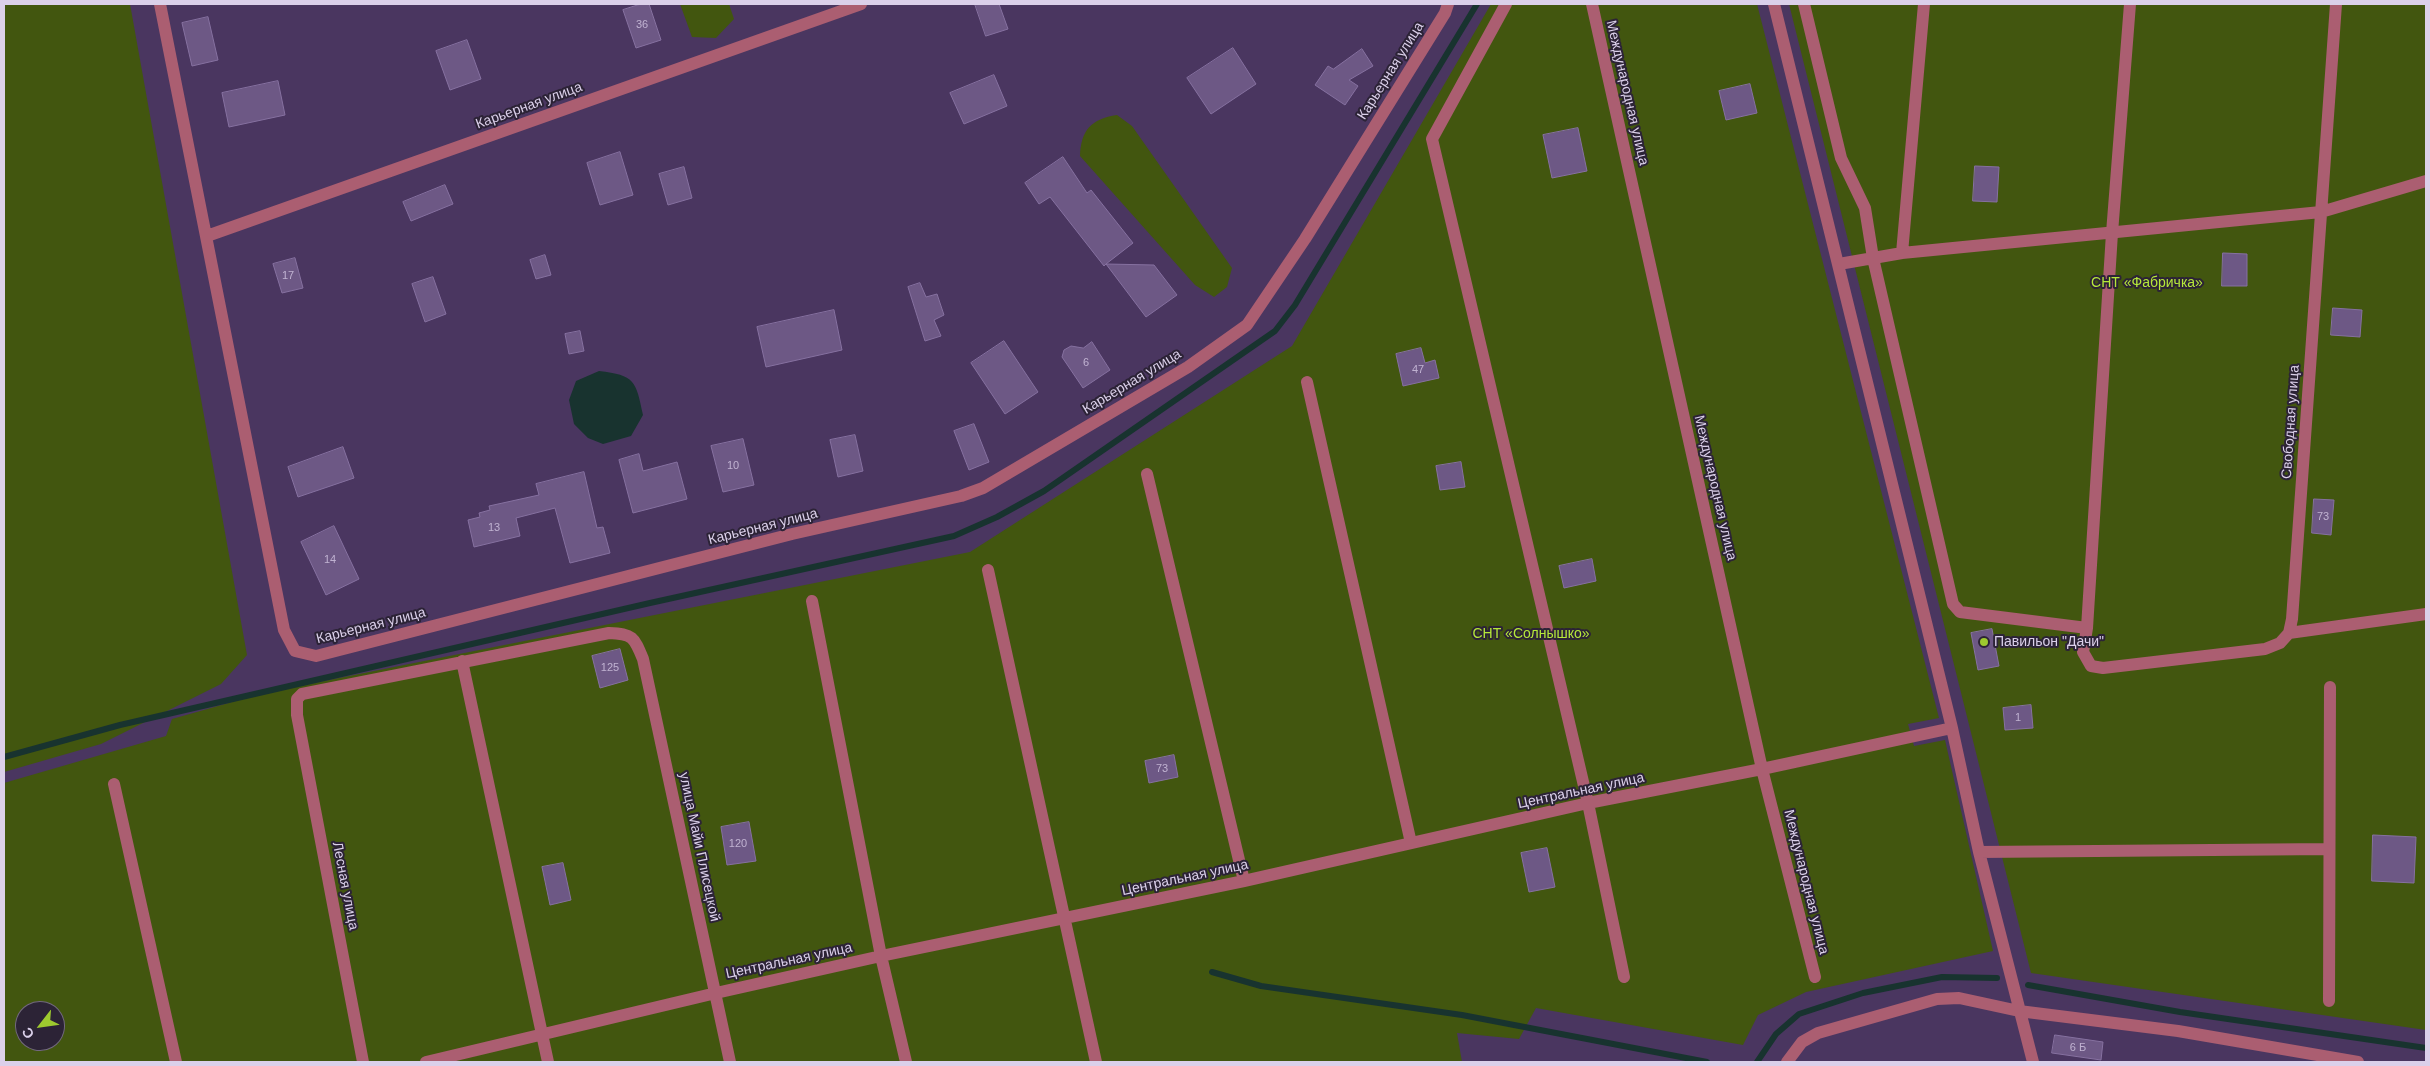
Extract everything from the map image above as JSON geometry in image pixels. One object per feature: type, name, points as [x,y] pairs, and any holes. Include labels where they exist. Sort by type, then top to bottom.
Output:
[{"type":"street","name":"Карьерная улица","points":[[160,4],[284,630],[295,651],[316,656],[792,534],[961,496],[983,488],[1188,367],[1247,326],[1315,223],[1445,13],[1448,4]]},
{"type":"street","name":"Карьерная улица","points":[[207,236],[860,4]]},
{"type":"street","points":[[1506,4],[1432,139],[1588,804],[1624,977]]},
{"type":"street","name":"Международная улица","points":[[1592,4],[1762,769],[1815,977]]},
{"type":"street","points":[[1774,4],[1952,728],[1979,852],[2033,1062]]},
{"type":"street","points":[[1804,4],[1841,158],[1865,208],[1873,258],[1953,604],[1960,612],[2087,628]]},
{"type":"street","points":[[1902,253],[1924,4]]},
{"type":"street","points":[[2130,4],[2112,233],[2087,628],[2083,652],[2090,666],[2103,668],[2265,650],[2280,642],[2289,633],[2426,614]]},
{"type":"street","name":"Свободная улица","points":[[2289,633],[2292,619],[2336,4]]},
{"type":"street","points":[[1839,264],[1902,253],[2321,212],[2426,181]]},
{"type":"street","points":[[1307,382],[1411,843]]},
{"type":"street","points":[[1147,474],[1244,881]]},
{"type":"street","points":[[988,570],[1096,1062]]},
{"type":"street","points":[[812,601],[881,956],[906,1062]]},
{"type":"street","name":"улица Майи Плисецкой","points":[[462,661],[609,632],[627,633],[634,639],[643,659],[730,1062]]},
{"type":"street","points":[[462,661],[548,1062]]},
{"type":"street","name":"Лесная улица","points":[[363,1062],[297,714],[297,699],[302,694],[462,661]]},
{"type":"street","points":[[2329,1002],[2330,687]]},
{"type":"street","name":"Центральная улица","points":[[426,1062],[881,956],[1244,881],[1588,804],[1952,728]]},
{"type":"street","points":[[114,784],[176,1062]]},
{"type":"street","points":[[1979,852],[2330,849]]},
{"type":"street","points":[[1787,1062],[1802,1042],[1818,1032],[1937,998],[1960,998],[2019,1011],[2178,1031],[2358,1062]]},
{"type":"green space","points":[[4,4],[130,4],[247,655],[221,684],[101,744],[4,772]]},
{"type":"green space","points":[[680,4],[729,4],[734,19],[716,38],[692,37]]},
{"type":"green space","name":"СНТ «Солнышко»","points":[[1491,4],[1757,4],[1939,718],[1908,724],[1914,746],[1945,740],[1993,951],[1806,992],[1758,1015],[1743,1045],[1536,1008],[1519,1039],[1457,1033],[1462,1062],[4,1062],[4,783],[166,736],[172,719],[264,693],[970,552],[1292,346]]},
{"type":"green space","name":"СНТ «Фабричка»","points":[[1789,4],[2426,4],[2426,1030],[2031,973]]},
{"type":"green space","points":[[1117,115],[1132,126],[1232,268],[1227,287],[1214,297],[1195,285],[1080,156],[1083,139],[1089,127],[1100,119]]},
{"type":"shaded area","points":[[599,371],[620,375],[632,382],[638,394],[643,415],[631,436],[603,444],[588,438],[574,424],[569,400],[576,381]]},
{"type":"building","points":[[641,4],[649,4],[661,40],[636,48],[623,10]]},
{"type":"building","points":[[975,4],[999,4],[1008,29],[986,36]]},
{"type":"building","points":[[208,17],[218,60],[192,66],[182,23]]},
{"type":"building","points":[[467,40],[481,79],[450,90],[436,51]]},
{"type":"building","points":[[1233,48],[1256,84],[1211,114],[1187,78]]},
{"type":"building","points":[[1362,49],[1373,66],[1349,80],[1358,86],[1345,105],[1315,85],[1328,66],[1333,69]]},
{"type":"building","points":[[994,75],[1007,106],[964,124],[950,93]]},
{"type":"building","points":[[278,81],[285,115],[229,127],[222,93]]},
{"type":"building","points":[[1750,84],[1757,113],[1726,120],[1719,91]]},
{"type":"building","points":[[1578,128],[1587,171],[1552,178],[1543,135]]},
{"type":"building","points":[[620,152],[633,195],[600,205],[587,163]]},
{"type":"building","points":[[1063,157],[1087,193],[1091,190],[1133,243],[1104,266],[1050,197],[1039,204],[1025,183]]},
{"type":"building","points":[[1975,166],[1999,167],[1997,202],[1973,201]]},
{"type":"building","points":[[684,167],[692,198],[668,205],[659,174]]},
{"type":"building","points":[[445,185],[453,204],[411,221],[403,202]]},
{"type":"building","points":[[2223,253],[2247,254],[2247,286],[2222,286]]},
{"type":"building","points":[[545,255],[551,275],[536,279],[530,260]]},
{"type":"building","points":[[295,258],[303,288],[282,293],[273,264]]},
{"type":"building","points":[[1106,264],[1154,265],[1177,295],[1146,317]]},
{"type":"building","points":[[433,277],[446,314],[425,322],[412,284]]},
{"type":"building","points":[[920,283],[926,297],[937,294],[944,315],[934,320],[941,336],[925,341],[908,287]]},
{"type":"building","points":[[2333,308],[2362,310],[2360,337],[2331,335]]},
{"type":"building","points":[[834,310],[842,350],[766,367],[757,327]]},
{"type":"building","points":[[580,331],[584,351],[569,354],[565,334]]},
{"type":"building","points":[[1004,341],[1038,392],[1005,414],[971,363]]},
{"type":"building","points":[[1092,342],[1110,370],[1083,388],[1062,357],[1064,350],[1071,346],[1083,348]]},
{"type":"building","points":[[1421,348],[1425,363],[1435,360],[1439,378],[1403,386],[1396,354]]},
{"type":"building","points":[[974,424],[989,462],[969,470],[954,431]]},
{"type":"building","points":[[855,435],[863,471],[838,477],[830,440]]},
{"type":"building","points":[[743,439],[754,485],[723,492],[711,446]]},
{"type":"building","points":[[343,447],[354,478],[298,497],[288,467]]},
{"type":"building","points":[[639,454],[643,471],[677,462],[687,499],[633,513],[619,460]]},
{"type":"building","points":[[1461,462],[1465,487],[1440,490],[1436,466]]},
{"type":"building","points":[[584,472],[597,528],[603,527],[610,553],[570,563],[555,508],[516,518],[520,536],[474,547],[468,520],[480,517],[479,513],[490,510],[489,506],[539,495],[536,484]]},
{"type":"building","points":[[2314,499],[2334,500],[2331,535],[2312,533]]},
{"type":"building","points":[[334,526],[359,579],[326,595],[301,542]]},
{"type":"building","points":[[1592,559],[1596,581],[1564,588],[1559,566]]},
{"type":"building","name":"Павильон \"Дачи\"","points":[[1992,629],[1999,666],[1978,670],[1971,633]]},
{"type":"building","points":[[620,649],[628,680],[600,688],[592,656]]},
{"type":"building","points":[[2031,705],[2033,728],[2005,730],[2003,708]]},
{"type":"building","points":[[1174,755],[1178,777],[1149,783],[1145,761]]},
{"type":"building","points":[[749,822],[756,861],[727,865],[721,827]]},
{"type":"building","points":[[2373,835],[2416,837],[2414,883],[2372,881]]},
{"type":"building","points":[[1547,848],[1555,887],[1529,892],[1521,853]]},
{"type":"building","points":[[563,863],[571,900],[550,905],[542,867]]},
{"type":"building","points":[[2055,1035],[2103,1042],[2101,1060],[2052,1053]]},
{"type":"waterway","points":[[4,757],[120,725],[650,603],[954,536],[997,517],[1044,491],[1275,331],[1295,305],[1477,4]]},
{"type":"waterway","points":[[1212,972],[1261,986],[1462,1015],[1707,1062]]},
{"type":"waterway","points":[[1757,1062],[1776,1034],[1799,1014],[1863,993],[1942,977],[1997,978]]},
{"type":"waterway","points":[[2028,985],[2180,1012],[2426,1048]]},
{"type":"place","name":"Павильон \"Дачи\"","points":[[1984,642]]}]
